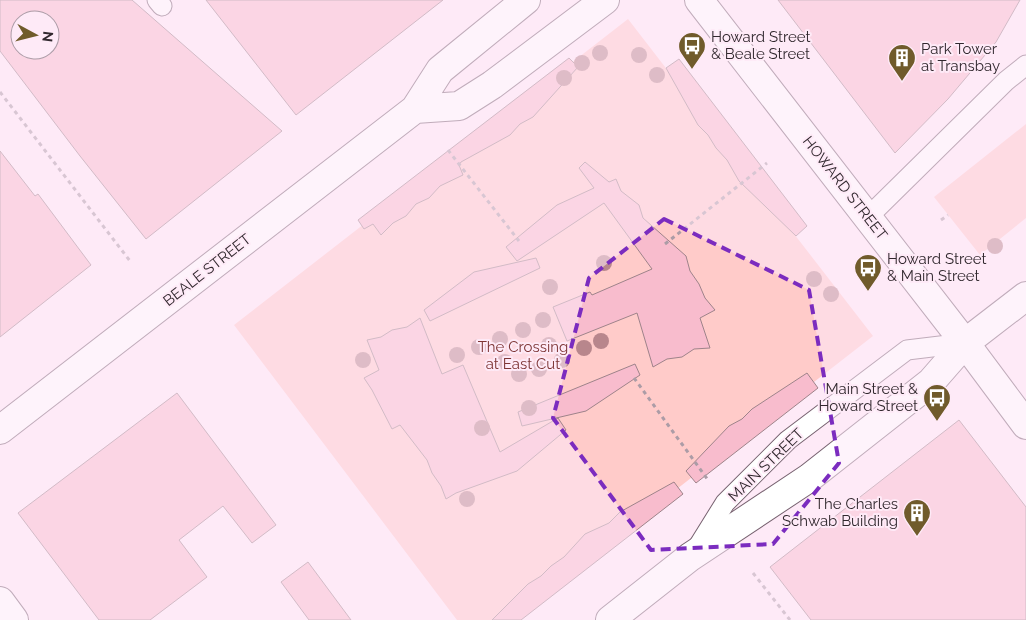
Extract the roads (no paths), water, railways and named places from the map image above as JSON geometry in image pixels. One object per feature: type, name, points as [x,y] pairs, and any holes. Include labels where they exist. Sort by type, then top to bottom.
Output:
[{"type":"street","name":"BEALE STREET","points":[[0,430],[414,109],[440,70],[526,0]]},
{"type":"street","points":[[414,109],[459,106],[492,86],[605,0]]},
{"type":"street","name":"HOWARD STREET","points":[[699,0],[965,343],[1026,425]]},
{"type":"street","name":"MAIN STREET","points":[[610,620],[690,557],[824,466],[930,382],[965,343],[1026,296]]},
{"type":"street","points":[[0,602],[14,620]]},
{"type":"lane","points":[[868,218],[1006,81],[1026,65]]},
{"type":"lane","name":"MAIN STREET","points":[[690,557],[726,504],[788,440],[907,350],[965,343]]},
{"type":"place","name":"Howard Street & Beale Street","points":[[692,70]]},
{"type":"place","name":"Park Tower at Transbay","points":[[902,82]]},
{"type":"place","name":"Howard Street & Main Street","points":[[868,292]]},
{"type":"place","name":"Main Street & Howard Street","points":[[937,422]]},
{"type":"place","name":"The Charles Schwab Building","points":[[917,537]]},
{"type":"park label","name":"The Crossing at East Cut","points":[[523,356]]}]
